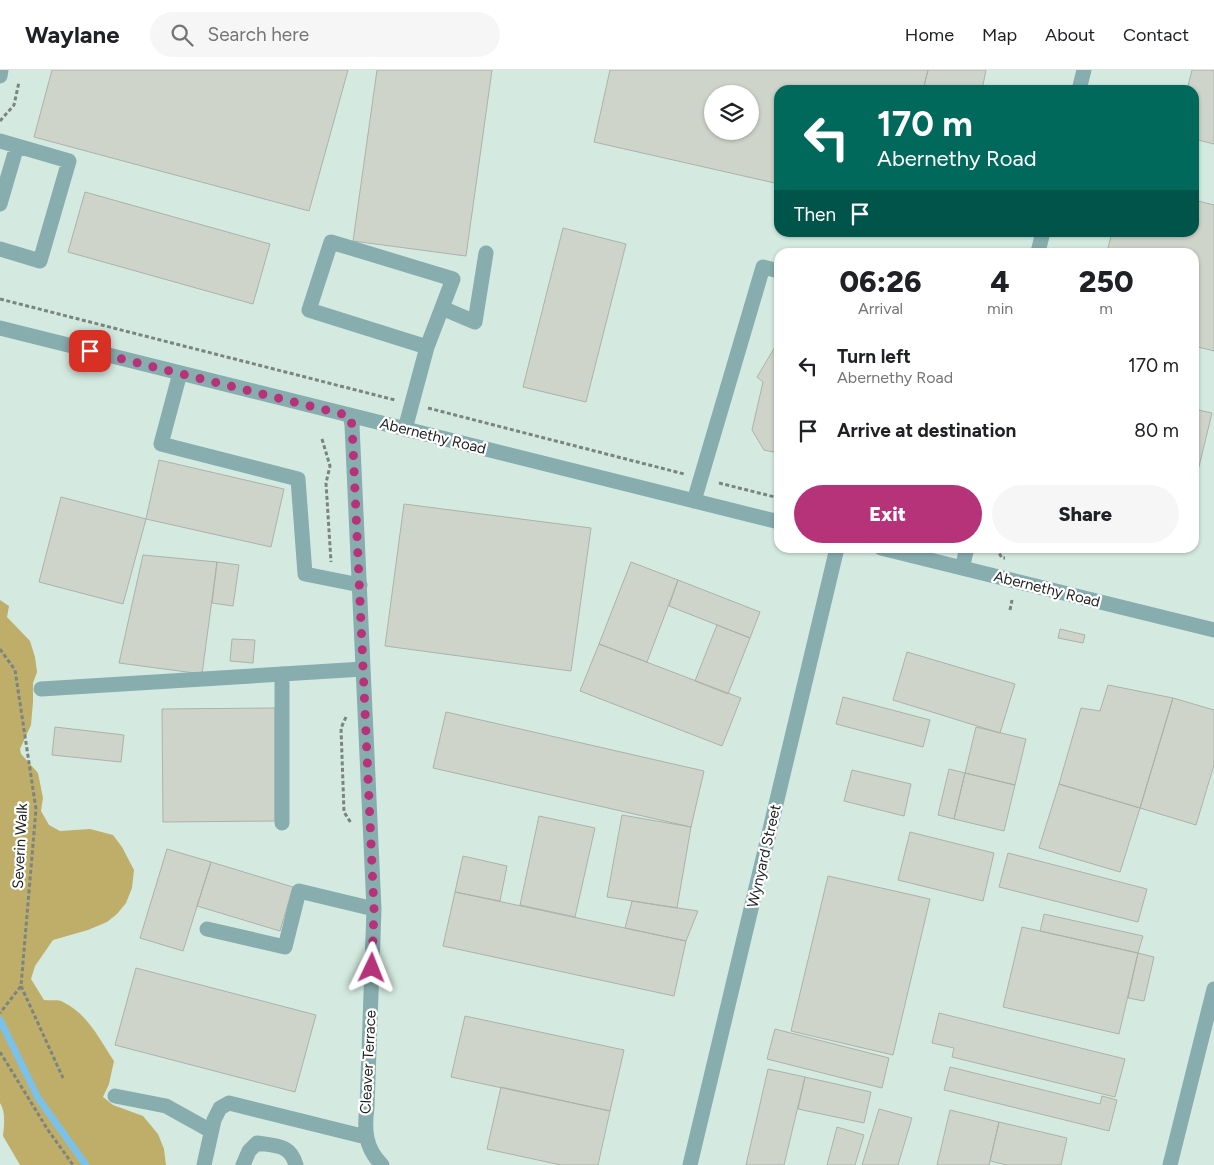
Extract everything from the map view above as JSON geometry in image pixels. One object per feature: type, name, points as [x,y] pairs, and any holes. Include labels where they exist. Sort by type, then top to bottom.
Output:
[{"type":"street","points":[[0,76],[1,70]]},
{"type":"street","points":[[1080,85],[1084,70]]},
{"type":"street","points":[[0,141],[69,161],[40,261],[0,249]]},
{"type":"street","points":[[0,204],[17,146]]},
{"type":"street","points":[[406,429],[427,347],[453,279],[331,242],[309,310],[427,347]]},
{"type":"street","points":[[442,308],[475,322],[486,253]]},
{"type":"street","points":[[694,501],[763,268],[774,270]]},
{"type":"street","name":"Abernethy Road","points":[[0,328],[774,521]]},
{"type":"street","points":[[180,373],[161,444],[298,479],[305,574],[360,584]]},
{"type":"street","name":"Cleaver Terrace","points":[[350,416],[360,584],[374,909],[367,1107],[364,1126],[374,1157],[382,1165]]},
{"type":"street","name":"Wynyard Street","points":[[690,1165],[837,553]]},
{"type":"street","name":"Abernethy Road","points":[[901,553],[1214,630]]},
{"type":"street","points":[[962,568],[966,553]]},
{"type":"street","points":[[41,689],[363,669]]},
{"type":"street","points":[[282,674],[282,823]]},
{"type":"street","points":[[207,929],[286,947],[299,891],[374,909]]},
{"type":"street","points":[[1170,1165],[1214,989]]},
{"type":"street","points":[[115,1096],[166,1106],[211,1131]]},
{"type":"street","points":[[204,1165],[211,1131],[220,1108],[229,1104],[366,1137]]},
{"type":"street","points":[[243,1165],[249,1151],[257,1143],[288,1149],[293,1154],[296,1165]]},
{"type":"path","points":[[0,121],[14,105],[20,79]]},
{"type":"path","points":[[0,299],[774,497]]},
{"type":"path","points":[[322,439],[330,466],[326,483],[332,566],[339,581]]},
{"type":"path","name":"Severin Walk","points":[[0,649],[15,670],[36,809],[21,986]]},
{"type":"path","points":[[348,714],[341,728],[344,812],[352,824]]},
{"type":"path","points":[[0,1013],[21,986],[63,1078]]},
{"type":"path","points":[[0,1052],[48,1130],[73,1165]]},
{"type":"shaded area","points":[[0,70],[1214,70],[1214,1165],[0,1165]]},
{"type":"shaded area","points":[[0,600],[9,606],[7,617],[30,641],[35,657],[37,672],[33,683],[31,725],[20,749],[21,754],[38,773],[43,798],[41,811],[49,825],[60,831],[90,829],[113,835],[122,847],[134,870],[132,888],[126,903],[117,914],[107,922],[88,930],[53,940],[35,966],[31,979],[44,1000],[61,1001],[72,1007],[92,1028],[114,1061],[109,1084],[103,1097],[113,1105],[143,1116],[158,1134],[164,1149],[166,1165],[20,1165],[3,1136],[4,1115],[0,1103]]},
{"type":"building","points":[[52,70],[348,70],[309,211],[34,137]]},
{"type":"building","points":[[377,70],[492,70],[466,256],[353,241]]},
{"type":"building","points":[[610,70],[928,70],[924,85],[774,85],[774,183],[594,142]]},
{"type":"building","points":[[928,70],[986,70],[983,85],[924,85]]},
{"type":"building","points":[[1192,70],[1214,70],[1214,144],[1199,140],[1199,85],[1188,85]]},
{"type":"building","points":[[85,192],[270,244],[253,304],[68,252]]},
{"type":"building","points":[[1199,201],[1214,205],[1214,351],[1199,347],[1199,248],[1108,248],[1111,237],[1199,237]]},
{"type":"building","points":[[563,228],[626,244],[586,402],[523,387]]},
{"type":"building","points":[[774,349],[774,452],[764,450],[752,430],[763,382],[757,377]]},
{"type":"building","points":[[1199,410],[1212,413],[1199,466]]},
{"type":"building","points":[[159,460],[284,489],[271,547],[146,519]]},
{"type":"building","points":[[61,497],[146,519],[123,604],[39,582]]},
{"type":"building","points":[[404,504],[591,528],[571,671],[385,646]]},
{"type":"building","points":[[143,555],[217,562],[202,674],[119,663]]},
{"type":"building","points":[[217,562],[239,565],[233,606],[212,603]]},
{"type":"building","points":[[631,562],[678,580],[647,662],[599,644]]},
{"type":"building","points":[[678,580],[760,612],[750,638],[669,606]]},
{"type":"building","points":[[717,625],[750,638],[728,694],[695,681]]},
{"type":"building","points":[[1060,629],[1085,635],[1083,643],[1058,638]]},
{"type":"building","points":[[232,639],[255,640],[253,663],[230,661]]},
{"type":"building","points":[[599,644],[741,698],[722,746],[580,691]]},
{"type":"building","points":[[907,652],[1015,684],[1000,733],[893,700]]},
{"type":"building","points":[[1108,685],[1173,698],[1140,808],[1059,784],[1081,708],[1100,711]]},
{"type":"building","points":[[843,697],[930,720],[923,747],[836,724]]},
{"type":"building","points":[[1173,698],[1214,710],[1214,765],[1196,825],[1140,808]]},
{"type":"building","points":[[275,708],[275,821],[163,822],[162,709]]},
{"type":"building","points":[[446,712],[704,771],[691,827],[433,768]]},
{"type":"building","points":[[55,727],[124,735],[121,762],[52,755]]},
{"type":"building","points":[[976,727],[1026,739],[1015,785],[965,773]]},
{"type":"building","points":[[949,769],[965,773],[954,819],[938,815]]},
{"type":"building","points":[[852,770],[911,784],[904,816],[844,801]]},
{"type":"building","points":[[965,773],[1015,785],[1004,831],[954,819]]},
{"type":"building","points":[[1059,784],[1140,808],[1120,872],[1039,848]]},
{"type":"building","points":[[622,815],[691,827],[677,908],[607,897]]},
{"type":"building","points":[[539,816],[595,828],[575,917],[520,905]]},
{"type":"building","points":[[910,832],[994,853],[983,901],[898,880]]},
{"type":"building","points":[[167,849],[211,862],[183,951],[140,938]]},
{"type":"building","points":[[1008,853],[1147,889],[1138,922],[999,887]]},
{"type":"building","points":[[463,856],[507,866],[500,901],[455,892]]},
{"type":"building","points":[[211,862],[293,887],[280,931],[197,906]]},
{"type":"building","points":[[828,876],[930,899],[893,1055],[791,1031]]},
{"type":"building","points":[[455,892],[686,941],[674,996],[443,946]]},
{"type":"building","points":[[632,901],[698,911],[686,941],[625,928]]},
{"type":"building","points":[[1044,914],[1143,936],[1138,953],[1040,931]]},
{"type":"building","points":[[1022,927],[1138,953],[1119,1034],[1003,1007]]},
{"type":"building","points":[[1138,953],[1154,957],[1144,1001],[1128,998]]},
{"type":"building","points":[[136,968],[316,1015],[295,1092],[115,1045]]},
{"type":"building","points":[[939,1013],[1125,1059],[1115,1097],[952,1057],[954,1048],[932,1043]]},
{"type":"building","points":[[465,1016],[624,1050],[610,1111],[451,1077]]},
{"type":"building","points":[[775,1029],[889,1058],[882,1088],[767,1059]]},
{"type":"building","points":[[950,1067],[1100,1104],[1102,1096],[1117,1100],[1109,1131],[944,1090]]},
{"type":"building","points":[[768,1069],[805,1077],[784,1165],[746,1165]]},
{"type":"building","points":[[805,1077],[871,1092],[864,1123],[798,1109]]},
{"type":"building","points":[[501,1087],[610,1111],[598,1165],[561,1165],[487,1149]]},
{"type":"building","points":[[879,1109],[912,1118],[898,1165],[862,1165]]},
{"type":"building","points":[[950,1110],[999,1122],[989,1165],[937,1165]]},
{"type":"building","points":[[999,1122],[1067,1138],[1061,1165],[1007,1165],[990,1161]]},
{"type":"building","points":[[837,1127],[864,1135],[855,1165],[827,1165]]},
{"type":"waterway","points":[[0,1020],[38,1098],[86,1165]]},
{"type":"route","points":[[90,351],[350,416],[352,425],[374,909],[372,968]]}]
